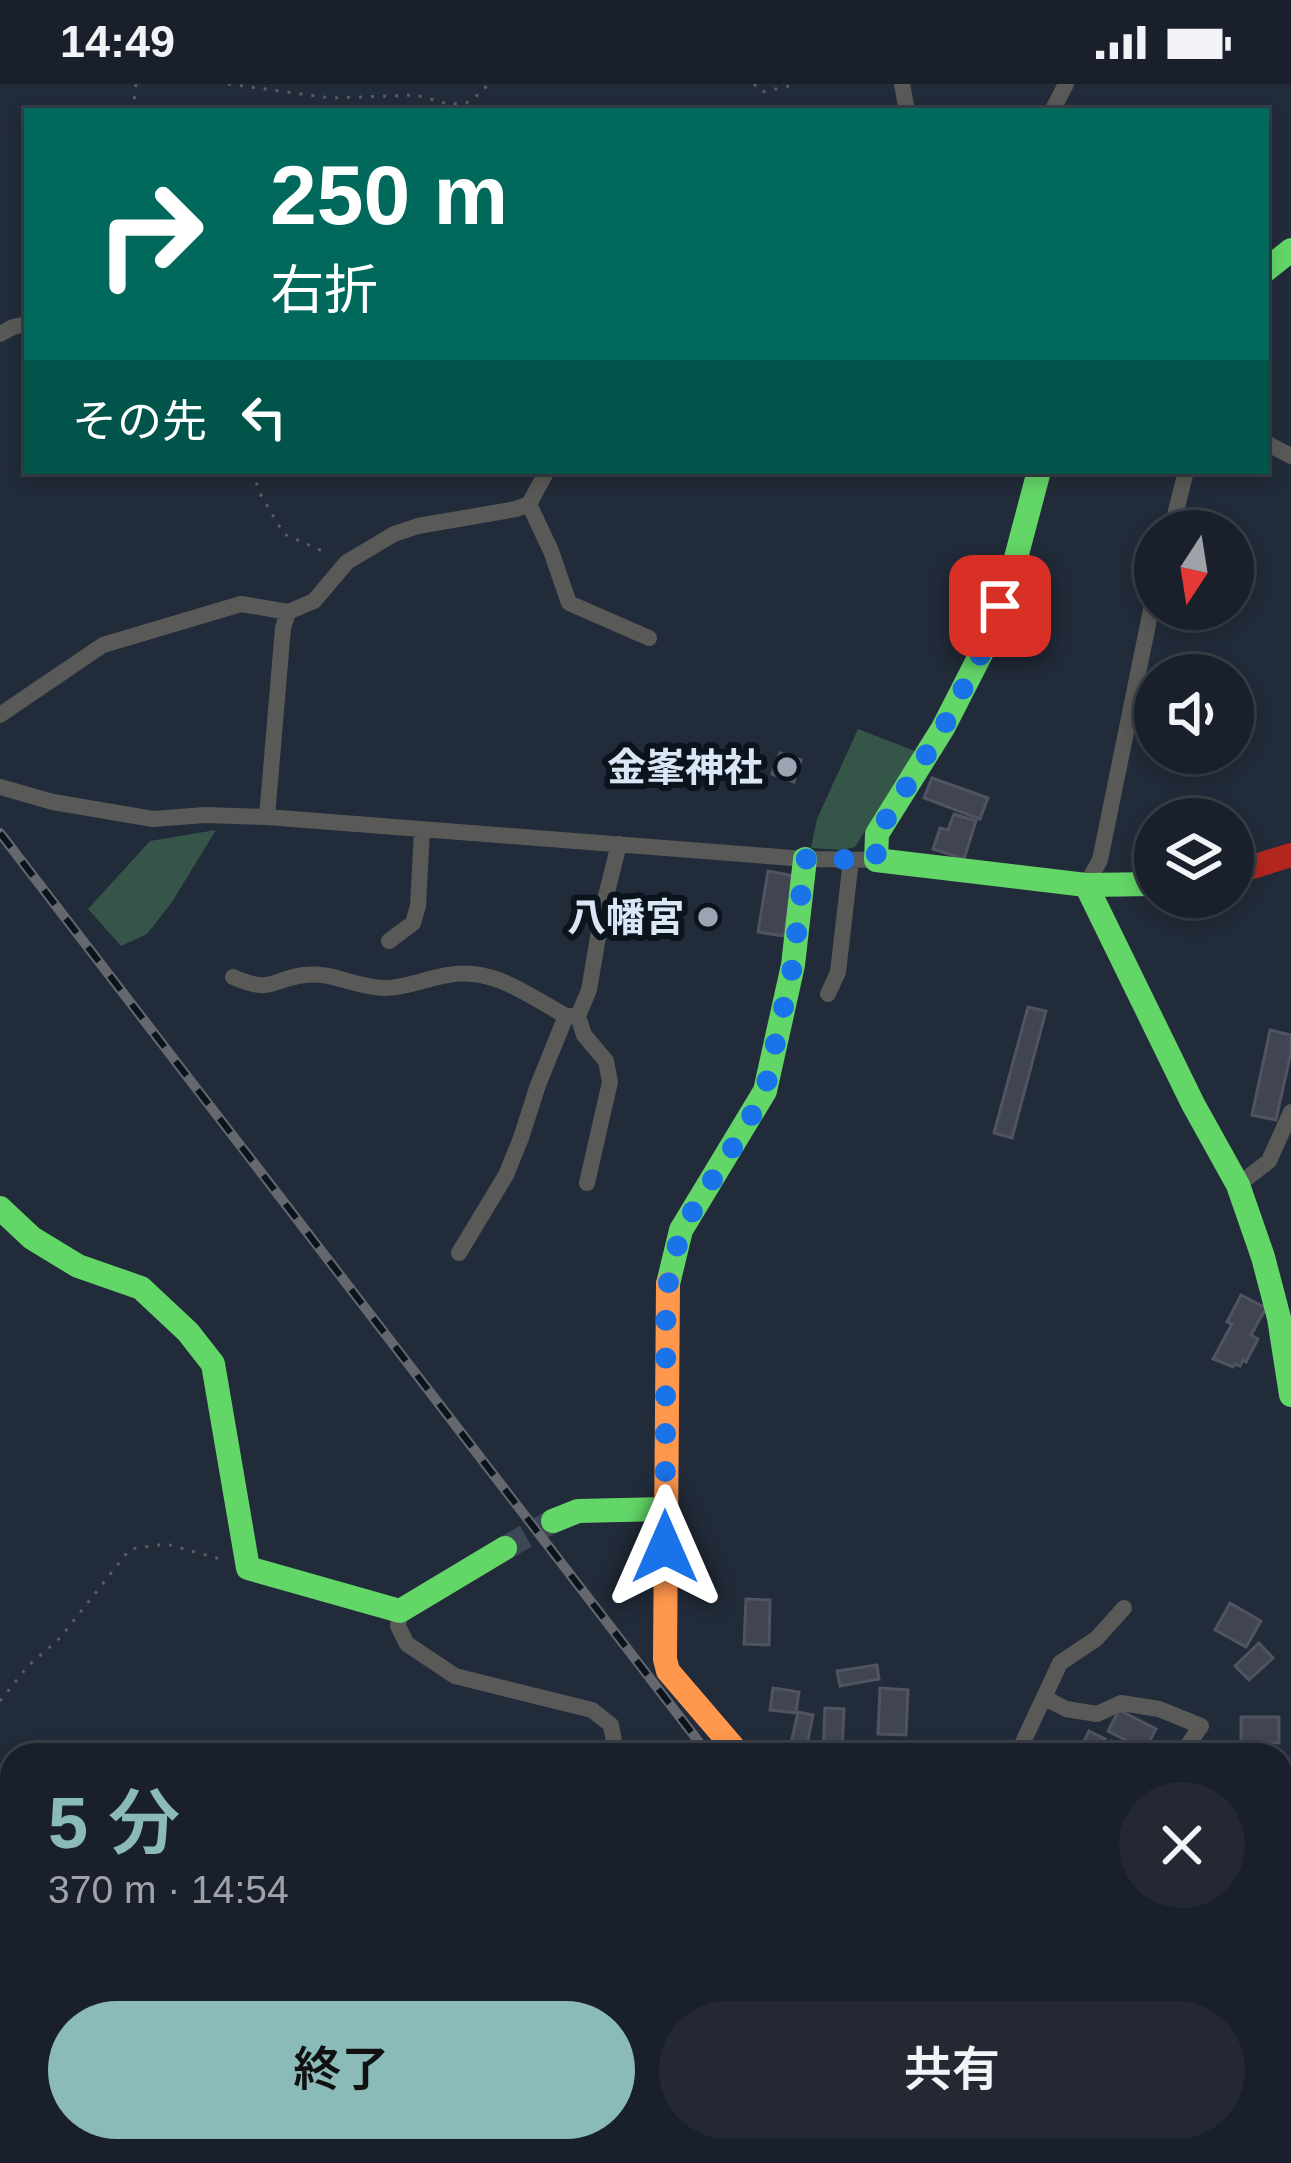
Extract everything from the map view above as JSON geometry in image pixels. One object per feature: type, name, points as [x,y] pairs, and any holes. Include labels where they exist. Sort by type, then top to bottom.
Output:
[{"type":"street","points":[[0,715],[103,645],[241,604],[288,612],[314,601],[347,562],[394,534],[529,504],[545,474]]},
{"type":"street","points":[[828,994],[838,972],[863,860],[943,728],[986,644],[1013,569],[1038,474]]},
{"type":"street","points":[[1176,510],[1185,474]]},
{"type":"street","points":[[529,504],[569,603],[649,638]]},
{"type":"street","points":[[267,818],[288,612]]},
{"type":"street","points":[[1086,885],[1100,860],[1147,630]]},
{"type":"street","points":[[0,787],[53,802],[153,819],[267,818],[863,860],[1086,885],[1134,884]]},
{"type":"street","points":[[389,941],[412,923],[418,906],[422,830]]},
{"type":"street","points":[[459,1253],[506,1175],[538,1084],[589,990],[619,844]]},
{"type":"street","points":[[1254,866],[1291,855]]},
{"type":"street","points":[[730,1743],[668,1671],[664,1659],[666,1293],[681,1230],[765,1090],[793,965],[805,859]]},
{"type":"street","points":[[1086,885],[1238,1185],[1279,1318],[1291,1395]]},
{"type":"street","points":[[233,976],[254,986],[275,985],[303,975],[389,988],[475,972],[491,975],[572,1016],[606,1061],[610,1082],[587,1183]]},
{"type":"street","points":[[1238,1185],[1269,1161],[1291,1112]]},
{"type":"street","points":[[0,1208],[32,1238],[78,1266],[141,1288],[214,1364],[248,1568],[400,1611],[505,1549]]},
{"type":"street","points":[[553,1521],[578,1511],[665,1510]]},
{"type":"street","points":[[1023,1743],[1060,1663],[1096,1639],[1124,1608]]},
{"type":"street","points":[[400,1611],[398,1626],[407,1644],[455,1676],[592,1710],[611,1725],[614,1743]]},
{"type":"street","points":[[1045,1698],[1097,1714],[1121,1703],[1159,1709],[1201,1726],[1189,1743]]},
{"type":"path","points":[[228,84],[331,98],[416,95],[448,104],[466,103],[488,84]]},
{"type":"path","points":[[754,84],[762,92],[798,84]]},
{"type":"path","points":[[254,474],[284,534],[347,562]]},
{"type":"path","points":[[0,1701],[28,1666],[61,1638],[130,1549],[166,1544],[248,1568]]},
{"type":"green space","points":[[858,729],[915,751],[855,847],[811,848],[817,819]]},
{"type":"green space","points":[[216,830],[147,934],[121,946],[88,909],[150,841]]},
{"type":"building","name":"金峯神社","points":[[780,753],[801,760],[794,782],[772,774]]},
{"type":"building","points":[[932,778],[988,798],[980,819],[924,798]]},
{"type":"building","points":[[954,814],[976,821],[964,859],[933,849],[940,828],[948,830]]},
{"type":"building","points":[[768,871],[794,876],[784,936],[758,932]]},
{"type":"building","points":[[1028,1007],[1046,1011],[1012,1138],[994,1133]]},
{"type":"building","points":[[1270,1030],[1291,1035],[1276,1120],[1252,1115]]},
{"type":"building","points":[[1241,1295],[1266,1308],[1251,1335],[1258,1339],[1246,1362],[1233,1367],[1213,1359]]},
{"type":"building","points":[[746,1599],[770,1600],[769,1645],[744,1644]]},
{"type":"building","points":[[1230,1603],[1261,1621],[1246,1647],[1215,1630]]},
{"type":"building","points":[[1259,1643],[1273,1658],[1249,1680],[1235,1666]]},
{"type":"building","points":[[877,1665],[879,1679],[840,1686],[837,1671]]},
{"type":"building","points":[[773,1688],[799,1692],[796,1713],[770,1710]]},
{"type":"building","points":[[880,1688],[908,1690],[906,1735],[878,1734]]},
{"type":"building","points":[[825,1708],[844,1709],[842,1743],[823,1743]]},
{"type":"building","points":[[1119,1710],[1156,1729],[1149,1743],[1131,1743],[1108,1731]]},
{"type":"building","points":[[798,1712],[813,1715],[807,1743],[791,1743]]},
{"type":"building","points":[[1241,1717],[1279,1717],[1279,1743],[1241,1743]]},
{"type":"building","points":[[1089,1731],[1105,1739],[1103,1743],[1083,1743]]},
{"type":"tunnel","points":[[505,1548],[553,1521]]},
{"type":"railway","points":[[0,833],[700,1743]]},
{"type":"traffic: fast","points":[[1269,268],[1291,250]]},
{"type":"traffic: fast","points":[[1038,474],[1013,569],[986,644],[943,728],[877,834],[876,860],[1086,885],[1134,884]]},
{"type":"traffic: fast","points":[[668,1284],[681,1230],[765,1091],[793,965],[805,859]]},
{"type":"traffic: fast","points":[[1086,885],[1238,1185],[1279,1318],[1291,1395]]},
{"type":"traffic: fast","points":[[0,1208],[32,1238],[78,1266],[141,1288],[188,1332],[213,1364],[248,1568],[400,1611],[505,1548]]},
{"type":"traffic: fast","points":[[553,1521],[578,1511],[665,1509]]},
{"type":"traffic: slow","points":[[668,1284],[665,1659],[668,1671],[730,1743]]},
{"type":"traffic: jam","points":[[1254,866],[1291,855]]},
{"type":"place","name":"金峯神社","points":[[787,767]]},
{"type":"place","name":"八幡宮","points":[[708,917]]},
{"type":"route","points":[[665,1547],[666,1293],[681,1230],[765,1090],[793,965],[805,859],[876,860],[877,834],[943,728],[1000,606]]}]
